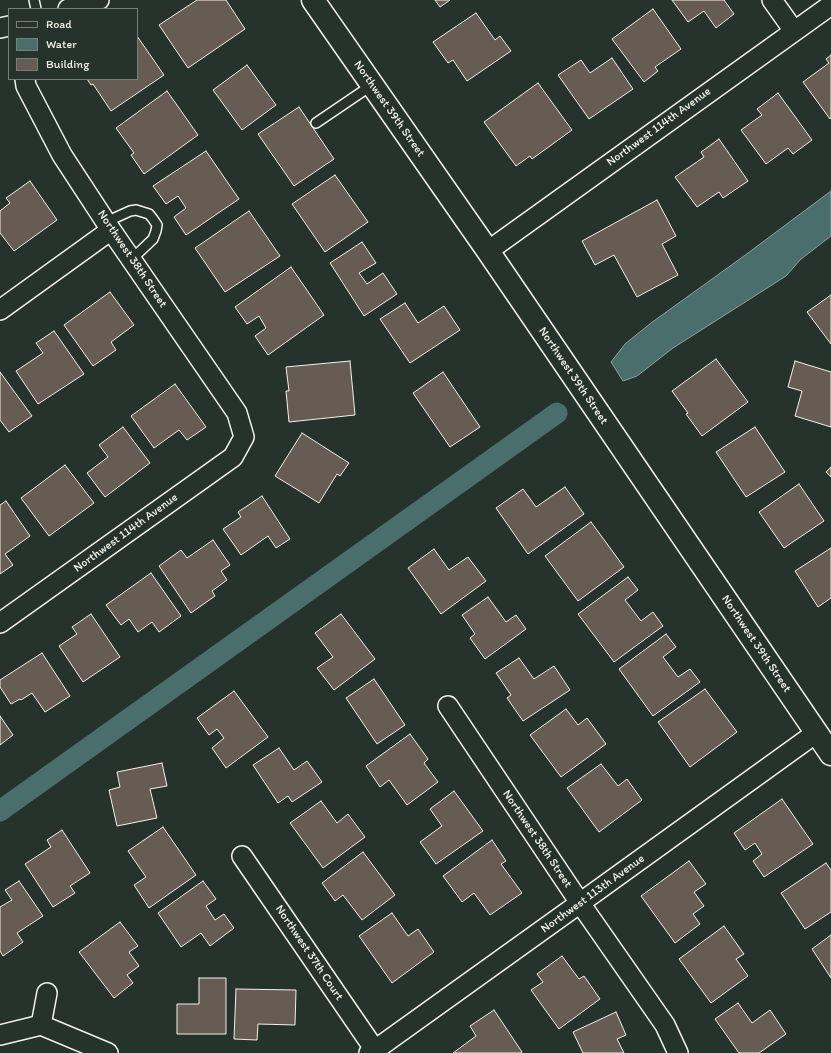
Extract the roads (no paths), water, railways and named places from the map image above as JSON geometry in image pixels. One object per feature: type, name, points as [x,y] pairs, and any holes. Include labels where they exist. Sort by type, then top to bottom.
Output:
[{"type":"street","points":[[71,8],[99,0]]},
{"type":"street","name":"Northwest 39th Street","points":[[313,0],[488,251],[831,754]]},
{"type":"street","points":[[772,0],[794,31]]},
{"type":"street","name":"Northwest 114th Avenue","points":[[488,251],[831,5]]},
{"type":"street","name":"Northwest 38th Street","points":[[24,80],[62,155],[237,413],[244,437]]},
{"type":"street","points":[[0,310],[109,226]]},
{"type":"street","name":"Northwest 114th Avenue","points":[[0,623],[233,457],[244,437]]},
{"type":"street","name":"Northwest 38th Street","points":[[448,706],[580,904],[665,1025],[678,1053]]},
{"type":"street","name":"Northwest 113th Avenue","points":[[372,1051],[580,904],[816,732]]},
{"type":"street","name":"Northwest 37th Court","points":[[242,856],[372,1051]]},
{"type":"street","points":[[41,1025],[47,993]]},
{"type":"street","points":[[0,1035],[41,1025],[108,1053]]},
{"type":"lane","points":[[316,123],[372,85]]},
{"type":"lane","points":[[109,226],[122,214],[136,210],[149,214],[153,219],[156,224],[156,231],[153,239],[132,259]]},
{"type":"water","points":[[831,191],[831,236],[801,259],[786,276],[673,348],[637,376],[623,381],[611,362],[625,344],[651,323]]},
{"type":"waterway","points":[[0,811],[557,413]]}]
